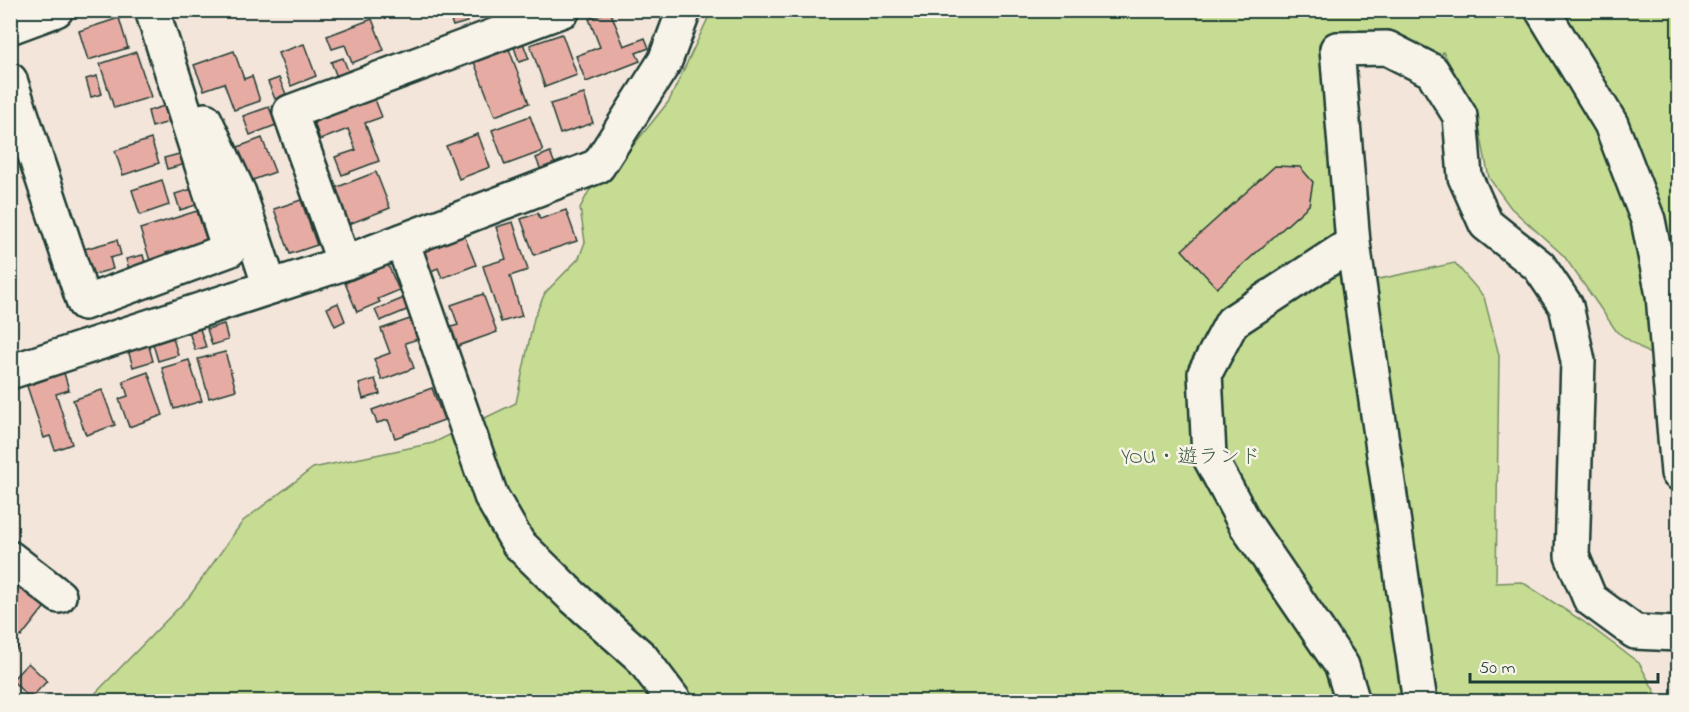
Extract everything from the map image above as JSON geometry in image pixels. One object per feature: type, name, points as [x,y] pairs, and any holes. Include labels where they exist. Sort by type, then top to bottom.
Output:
[{"type":"street","points":[[10,27],[56,10]]},
{"type":"street","points":[[10,80],[84,303],[229,250],[152,10]]},
{"type":"street","points":[[344,263],[290,112],[563,10]]},
{"type":"street","points":[[10,372],[344,263],[598,166],[665,61],[683,10]]},
{"type":"street","points":[[1542,10],[1611,124],[1648,219],[1663,295],[1678,473]]},
{"type":"street","points":[[1420,702],[1353,243],[1337,49],[1387,48],[1432,71],[1460,116],[1465,177],[1486,224],[1539,266],[1566,306],[1578,362],[1572,556],[1590,599],[1635,632],[1678,634]]},
{"type":"street","points":[[174,78],[201,111],[239,193],[270,287]]},
{"type":"street","points":[[402,241],[491,496],[518,543],[572,596],[641,657],[675,702]]},
{"type":"street","points":[[1353,243],[1232,322],[1205,373],[1209,456],[1246,525],[1342,666],[1353,702]]},
{"type":"street","points":[[10,558],[60,596]]},
{"type":"green space","name":"YOU・遊ランド","points":[[709,11],[1678,11],[1678,373],[1617,332],[1564,256],[1511,208],[1489,178],[1476,112],[1443,52],[1432,71],[1338,49],[1360,283],[1455,263],[1484,297],[1499,355],[1496,583],[1522,582],[1584,622],[1639,663],[1660,701],[87,702],[189,597],[243,521],[313,468],[433,443],[516,403],[534,318],[545,293],[579,258],[585,242],[580,208],[589,191],[620,162],[669,101],[709,16]]},
{"type":"building","points":[[447,10],[478,10],[465,15],[467,22],[453,26]]},
{"type":"building","points":[[498,10],[516,10],[500,16]]},
{"type":"building","points":[[610,11],[624,46],[645,38],[649,48],[636,53],[640,61],[586,82],[576,56],[600,47],[589,19]]},
{"type":"building","points":[[119,18],[128,48],[88,60],[79,31]]},
{"type":"building","points":[[372,19],[384,50],[352,63],[345,45],[332,49],[327,36]]},
{"type":"building","points":[[562,34],[577,75],[545,87],[530,45]]},
{"type":"building","points":[[523,43],[529,59],[519,62],[514,47]]},
{"type":"building","points":[[304,44],[316,76],[291,86],[278,53]]},
{"type":"building","points":[[509,49],[529,103],[495,116],[474,62]]},
{"type":"building","points":[[234,51],[244,79],[252,76],[260,101],[234,110],[224,83],[204,90],[194,65]]},
{"type":"building","points":[[136,52],[151,97],[114,108],[100,64]]},
{"type":"building","points":[[343,58],[349,73],[337,77],[331,62]]},
{"type":"building","points":[[97,76],[102,94],[91,97],[86,79]]},
{"type":"building","points":[[279,78],[286,94],[275,99],[268,82]]},
{"type":"building","points":[[584,94],[593,123],[560,134],[550,104]]},
{"type":"building","points":[[374,97],[382,117],[365,123],[379,161],[342,175],[335,157],[356,150],[348,129],[320,140],[313,119]]},
{"type":"building","points":[[164,106],[169,122],[152,127],[148,111]]},
{"type":"building","points":[[269,107],[276,125],[250,135],[243,116]]},
{"type":"building","points":[[530,116],[543,151],[505,165],[492,130]]},
{"type":"building","points":[[478,134],[490,167],[459,179],[446,146]]},
{"type":"building","points":[[262,138],[275,172],[250,181],[238,147]]},
{"type":"building","points":[[151,139],[159,163],[123,175],[115,151]]},
{"type":"building","points":[[550,152],[557,169],[543,175],[536,158]]},
{"type":"building","points":[[183,153],[186,164],[167,169],[164,158]]},
{"type":"building","points":[[1275,166],[1300,167],[1313,182],[1309,205],[1217,288],[1182,250]]},
{"type":"building","points":[[376,172],[390,208],[349,224],[335,188]]},
{"type":"building","points":[[162,180],[169,205],[140,215],[132,190]]},
{"type":"building","points":[[192,189],[196,205],[180,210],[175,194]]},
{"type":"building","points":[[301,200],[317,245],[290,254],[274,209]]},
{"type":"building","points":[[566,210],[577,241],[534,255],[521,219],[538,213],[540,219]]},
{"type":"building","points":[[197,211],[207,241],[166,253],[169,261],[152,267],[140,229]]},
{"type":"building","points":[[513,222],[528,270],[510,276],[522,316],[501,322],[483,266],[506,259],[496,227]]},
{"type":"building","points":[[464,235],[476,265],[442,278],[438,268],[429,272],[422,251]]},
{"type":"building","points":[[117,240],[121,255],[110,258],[113,269],[84,277],[77,251]]},
{"type":"building","points":[[143,255],[147,270],[131,275],[126,259]]},
{"type":"building","points":[[388,265],[399,290],[378,299],[380,302],[357,312],[345,283]]},
{"type":"building","points":[[483,294],[497,332],[455,347],[448,328],[458,325],[451,305]]},
{"type":"building","points":[[404,298],[409,309],[380,321],[375,310]]},
{"type":"building","points":[[338,303],[345,321],[335,326],[327,308]]},
{"type":"building","points":[[410,319],[418,339],[405,343],[414,368],[382,380],[374,359],[390,353],[381,329]]},
{"type":"building","points":[[224,324],[228,340],[212,345],[207,329]]},
{"type":"building","points":[[200,329],[206,347],[195,350],[189,332]]},
{"type":"building","points":[[173,338],[178,355],[158,361],[153,344]]},
{"type":"building","points":[[148,343],[153,361],[133,367],[128,350]]},
{"type":"building","points":[[225,352],[236,390],[209,398],[198,359]]},
{"type":"building","points":[[189,360],[202,401],[174,409],[162,368]]},
{"type":"building","points":[[148,372],[163,415],[129,427],[119,399],[128,396],[123,381]]},
{"type":"building","points":[[64,373],[69,390],[56,394],[72,444],[55,450],[50,436],[44,438],[27,386]]},
{"type":"building","points":[[375,379],[380,394],[363,399],[359,384]]},
{"type":"building","points":[[432,388],[444,420],[395,438],[388,420],[377,423],[372,410]]},
{"type":"building","points":[[102,390],[115,425],[86,435],[73,400]]},
{"type":"building","points":[[21,583],[47,604],[21,637],[10,629],[10,597]]},
{"type":"building","points":[[10,642],[18,647],[10,657]]},
{"type":"building","points":[[28,663],[47,681],[30,699],[12,680]]}]
